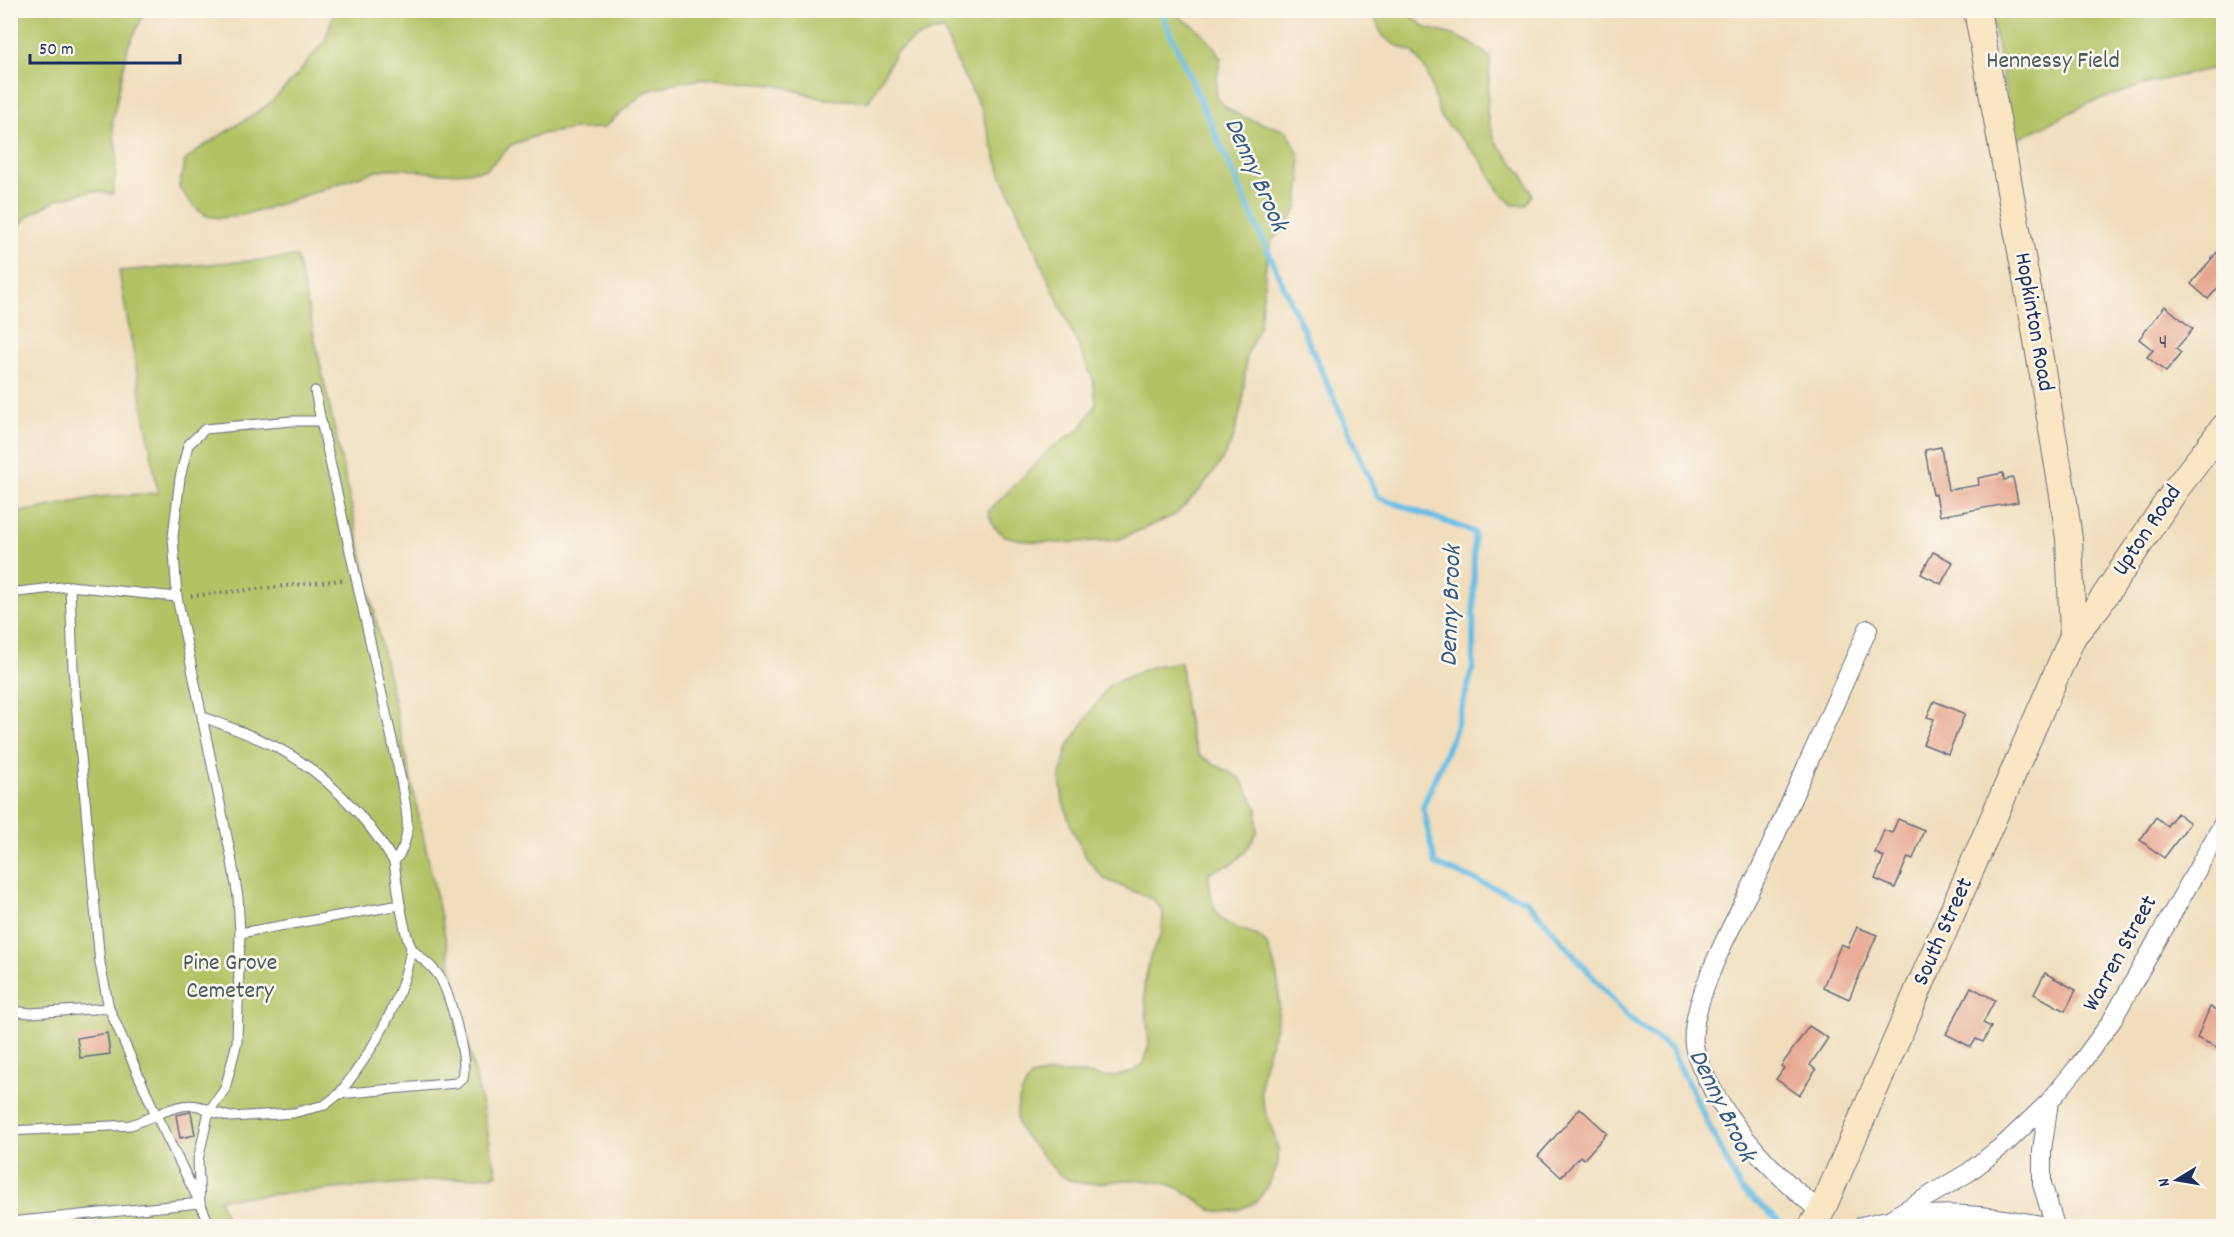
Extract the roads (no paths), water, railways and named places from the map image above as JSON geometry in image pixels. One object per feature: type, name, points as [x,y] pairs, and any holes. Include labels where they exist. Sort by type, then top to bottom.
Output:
[{"type":"main road","name":"Hopkinton Road","points":[[1977,10],[2063,495],[2069,539],[2073,636]]},
{"type":"main road","name":"Upton Road","points":[[2073,636],[2098,606],[2176,489],[2223,427]]},
{"type":"main road","name":"South Street","points":[[1817,1219],[2073,636]]},
{"type":"street","points":[[1817,1219],[1794,1190],[1745,1138],[1713,1092],[1694,1046],[1695,1022],[1700,999],[1713,968],[1768,853],[1868,629]]},
{"type":"street","name":"Warren Street","points":[[1892,1218],[1969,1172],[2006,1143],[2049,1102],[2111,1022],[2223,822]]},
{"type":"street","points":[[2049,1102],[2042,1150],[2042,1184],[2055,1227]]},
{"type":"street","points":[[1862,1227],[1892,1218],[1940,1214],[1985,1215],[2046,1227]]},
{"type":"lane","points":[[315,391],[408,820],[406,843],[394,862]]},
{"type":"lane","points":[[200,1203],[198,1160],[209,1111],[225,1089],[237,1042],[240,933],[238,897],[231,856],[177,597],[173,537],[180,478],[188,445],[205,429],[291,421],[321,421]]},
{"type":"lane","points":[[10,593],[69,586],[177,597]]},
{"type":"lane","points":[[69,586],[73,669],[100,963],[109,1008],[156,1115],[210,1227]]},
{"type":"lane","points":[[10,1131],[131,1125],[170,1109],[195,1105],[231,1117],[292,1113],[325,1105],[339,1094],[369,1053],[390,1013],[407,972],[411,948],[400,905],[394,862],[376,832],[350,804],[315,773],[278,747],[203,717]]},
{"type":"lane","points":[[240,933],[400,905]]},
{"type":"lane","points":[[339,1094],[456,1083],[463,1079],[461,1046],[449,998],[439,976],[411,948]]},
{"type":"lane","points":[[10,1011],[31,1013],[109,1008]]},
{"type":"lane","points":[[10,1222],[65,1222],[200,1203]]},
{"type":"waterway","name":"Denny Brook","points":[[1160,10],[1378,497],[1474,532],[1473,667],[1455,731],[1423,806],[1435,864],[1527,901],[1629,1018],[1671,1049],[1740,1188],[1780,1222]]},
{"type":"park label","name":"Hennessy Field","points":[[2053,62]]},
{"type":"park label","name":"Pine Grove Cemetery","points":[[230,978]]}]
